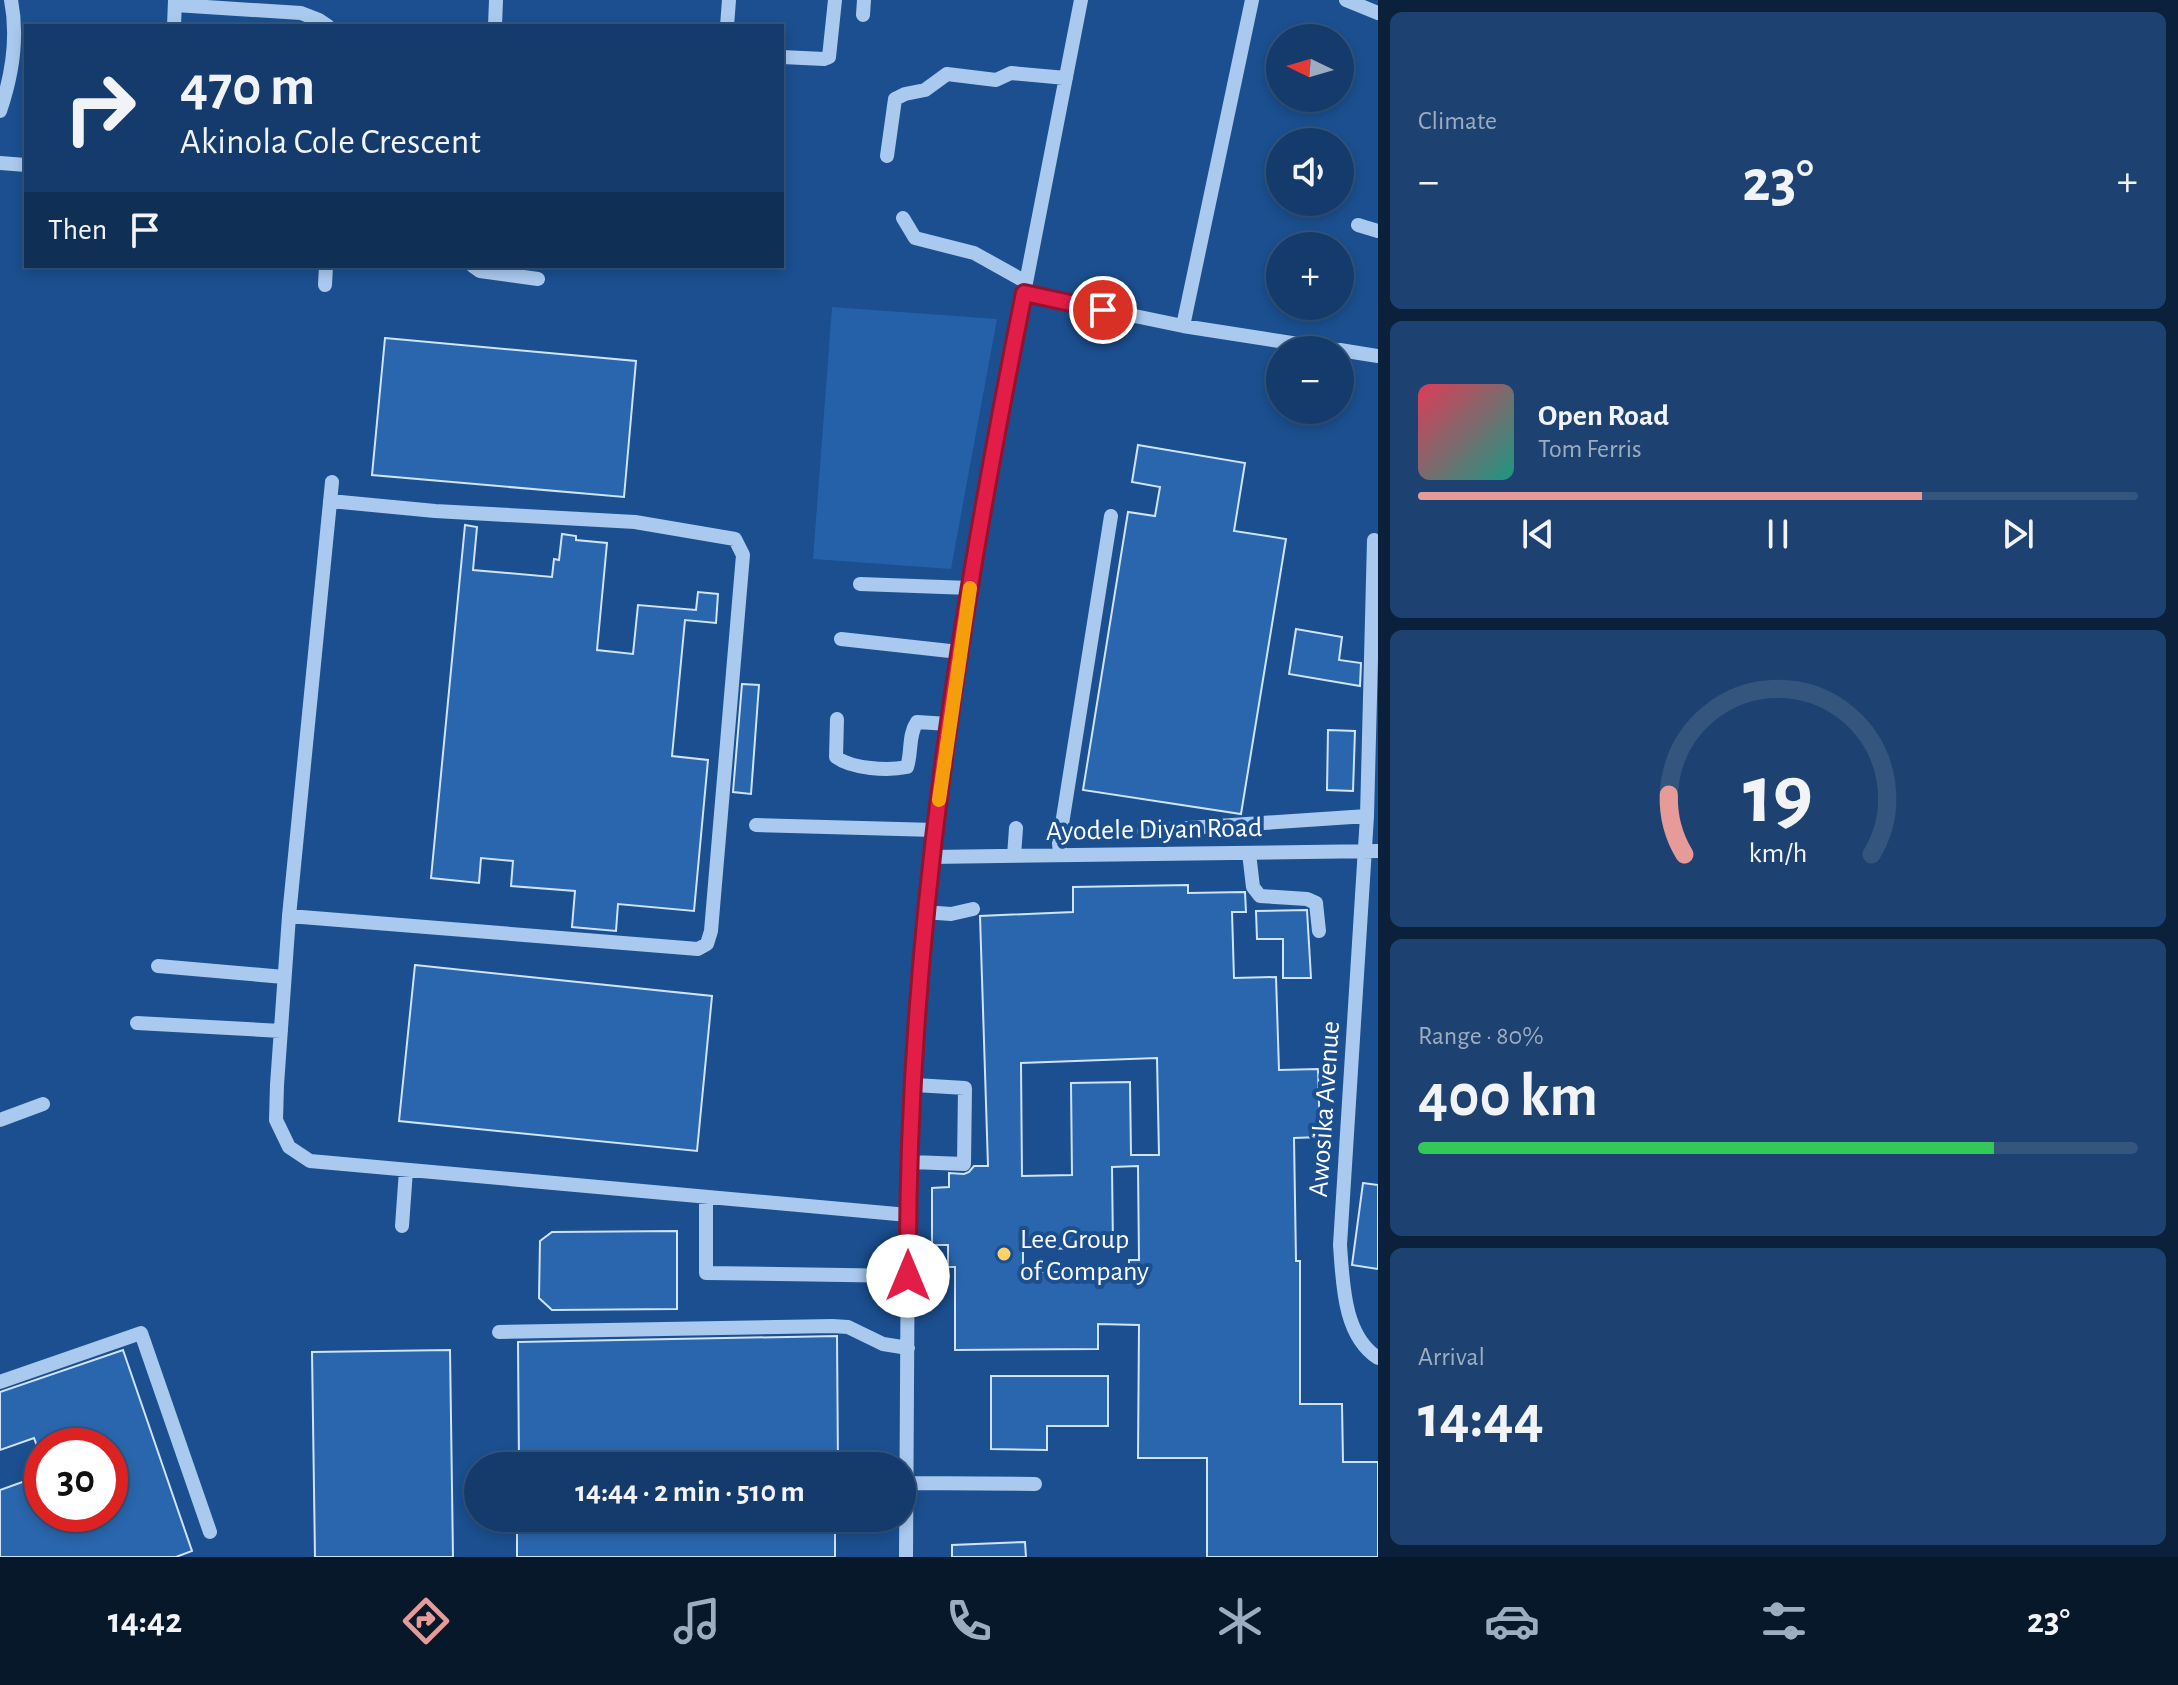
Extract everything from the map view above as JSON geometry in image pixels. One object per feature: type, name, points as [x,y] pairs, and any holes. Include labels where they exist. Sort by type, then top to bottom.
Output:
[{"type":"street","points":[[0,111],[8,89],[14,35],[11,0]]},
{"type":"street","points":[[495,24],[496,0]]},
{"type":"street","points":[[727,24],[729,0]]},
{"type":"street","points":[[784,57],[829,57],[835,0]]},
{"type":"street","points":[[908,1452],[908,1215],[924,912],[970,588],[1081,0]]},
{"type":"street","points":[[1183,326],[1252,0]]},
{"type":"street","points":[[1346,0],[1378,13]]},
{"type":"street","points":[[174,24],[175,2],[301,13],[325,24]]},
{"type":"street","points":[[887,156],[895,99],[925,90],[947,74],[996,80],[1011,73],[1066,78]]},
{"type":"street","points":[[0,163],[24,165]]},
{"type":"street","points":[[903,218],[915,238],[974,253],[1025,287],[1183,326],[1266,339]]},
{"type":"street","points":[[1358,225],[1378,231]]},
{"type":"street","points":[[325,285],[326,268]]},
{"type":"street","points":[[476,268],[538,279]]},
{"type":"street","points":[[1354,352],[1378,356]]},
{"type":"street","points":[[332,482],[284,977],[276,1120],[289,1147],[310,1161],[908,1215]]},
{"type":"street","points":[[289,916],[698,949],[707,944],[711,931],[743,555],[735,539],[635,522],[435,511],[330,501]]},
{"type":"street","points":[[1060,855],[1059,843],[1111,516]]},
{"type":"street","name":"Awosika Avenue","points":[[1374,540],[1367,816],[1370,852],[1340,1245],[1343,1288],[1353,1326],[1366,1350],[1378,1358]]},
{"type":"street","points":[[860,584],[970,588]]},
{"type":"street","points":[[841,639],[959,652]]},
{"type":"street","points":[[837,719],[836,757],[843,762],[894,770],[907,767],[912,730],[917,722],[949,724]]},
{"type":"street","points":[[1144,831],[1367,816]]},
{"type":"street","points":[[1261,824],[1254,853],[1253,887],[1260,896],[1307,899],[1316,903],[1319,931]]},
{"type":"street","points":[[756,825],[935,830]]},
{"type":"street","points":[[1014,856],[1016,828]]},
{"type":"street","name":"Ayodele Diyan Road","points":[[931,857],[1370,852]]},
{"type":"street","points":[[924,912],[951,914],[973,909]]},
{"type":"street","points":[[158,966],[284,977]]},
{"type":"street","points":[[137,1023],[281,1031]]},
{"type":"street","points":[[911,1162],[964,1164],[965,1088],[915,1085]]},
{"type":"street","points":[[0,1120],[43,1104]]},
{"type":"street","points":[[402,1226],[406,1170]]},
{"type":"street","points":[[706,1197],[706,1273],[908,1276]]},
{"type":"street","points":[[499,1332],[832,1326],[848,1327],[883,1344],[908,1348]]},
{"type":"street","points":[[0,1382],[141,1333],[210,1532]]},
{"type":"street","points":[[916,1483],[1035,1484]]},
{"type":"street","points":[[906,1532],[906,1557]]},
{"type":"shaded area","points":[[832,307],[997,319],[951,569],[813,559]]},
{"type":"building","points":[[385,338],[636,361],[624,497],[372,475]]},
{"type":"building","points":[[1138,445],[1245,463],[1234,531],[1286,539],[1241,814],[1083,790],[1128,512],[1155,516],[1160,487],[1132,482]]},
{"type":"building","points":[[465,525],[477,527],[473,570],[552,577],[554,559],[559,560],[562,534],[576,536],[576,540],[607,543],[597,650],[633,654],[638,605],[696,610],[698,592],[718,594],[716,623],[685,620],[672,756],[708,760],[694,911],[618,904],[616,931],[572,927],[575,891],[511,886],[513,861],[481,858],[479,883],[431,878]]},
{"type":"building","points":[[1296,629],[1342,637],[1339,660],[1361,663],[1360,686],[1289,674]]},
{"type":"building","points":[[742,684],[759,685],[751,794],[733,792]]},
{"type":"building","points":[[1328,730],[1355,731],[1353,791],[1327,790]]},
{"type":"building","points":[[1188,885],[1188,893],[1245,892],[1246,912],[1232,912],[1234,978],[1276,977],[1279,1070],[1318,1069],[1320,1137],[1294,1138],[1296,1261],[1300,1261],[1300,1404],[1342,1404],[1343,1462],[1378,1462],[1378,1557],[1207,1557],[1207,1458],[1138,1458],[1139,1325],[1098,1324],[1098,1349],[955,1350],[955,1267],[948,1267],[948,1245],[932,1245],[932,1188],[949,1187],[949,1173],[964,1174],[974,1166],[988,1166],[980,916],[1073,912],[1073,887]],"holes":[[[1157,1058],[1159,1155],[1131,1155],[1130,1082],[1071,1083],[1072,1175],[1022,1176],[1021,1063]],[[1138,1166],[1139,1260],[1129,1260],[1129,1272],[1023,1272],[1023,1249],[1113,1248],[1112,1167]]]},
{"type":"building","points":[[1307,910],[1311,978],[1283,978],[1283,939],[1257,939],[1256,911]]},
{"type":"building","points":[[415,965],[712,996],[697,1151],[399,1121]]},
{"type":"building","points":[[1363,1183],[1378,1185],[1378,1269],[1352,1265]]},
{"type":"building","points":[[677,1231],[677,1309],[552,1310],[539,1298],[540,1241],[552,1232]]},
{"type":"building","points":[[837,1336],[838,1452],[519,1452],[518,1342]]},
{"type":"building","points":[[123,1350],[192,1551],[176,1557],[0,1557],[0,1490],[24,1481],[24,1532],[128,1532],[128,1428],[24,1428],[24,1442],[0,1450],[0,1392]]},
{"type":"building","points":[[450,1350],[453,1557],[315,1557],[312,1352]]},
{"type":"building","points":[[991,1376],[1108,1376],[1108,1426],[1047,1426],[1047,1450],[991,1449]]},
{"type":"building","points":[[517,1532],[835,1532],[835,1557],[517,1557]]},
{"type":"building","points":[[1025,1542],[1026,1557],[952,1557],[952,1545]]},
{"type":"slow traffic","points":[[939,800],[970,588]]},
{"type":"place","name":"Lee Group of Company","points":[[1004,1254]]},
{"type":"route","points":[[908,1276],[908,1215],[924,912],[963,630],[987,483],[1024,293],[1103,310]]}]
